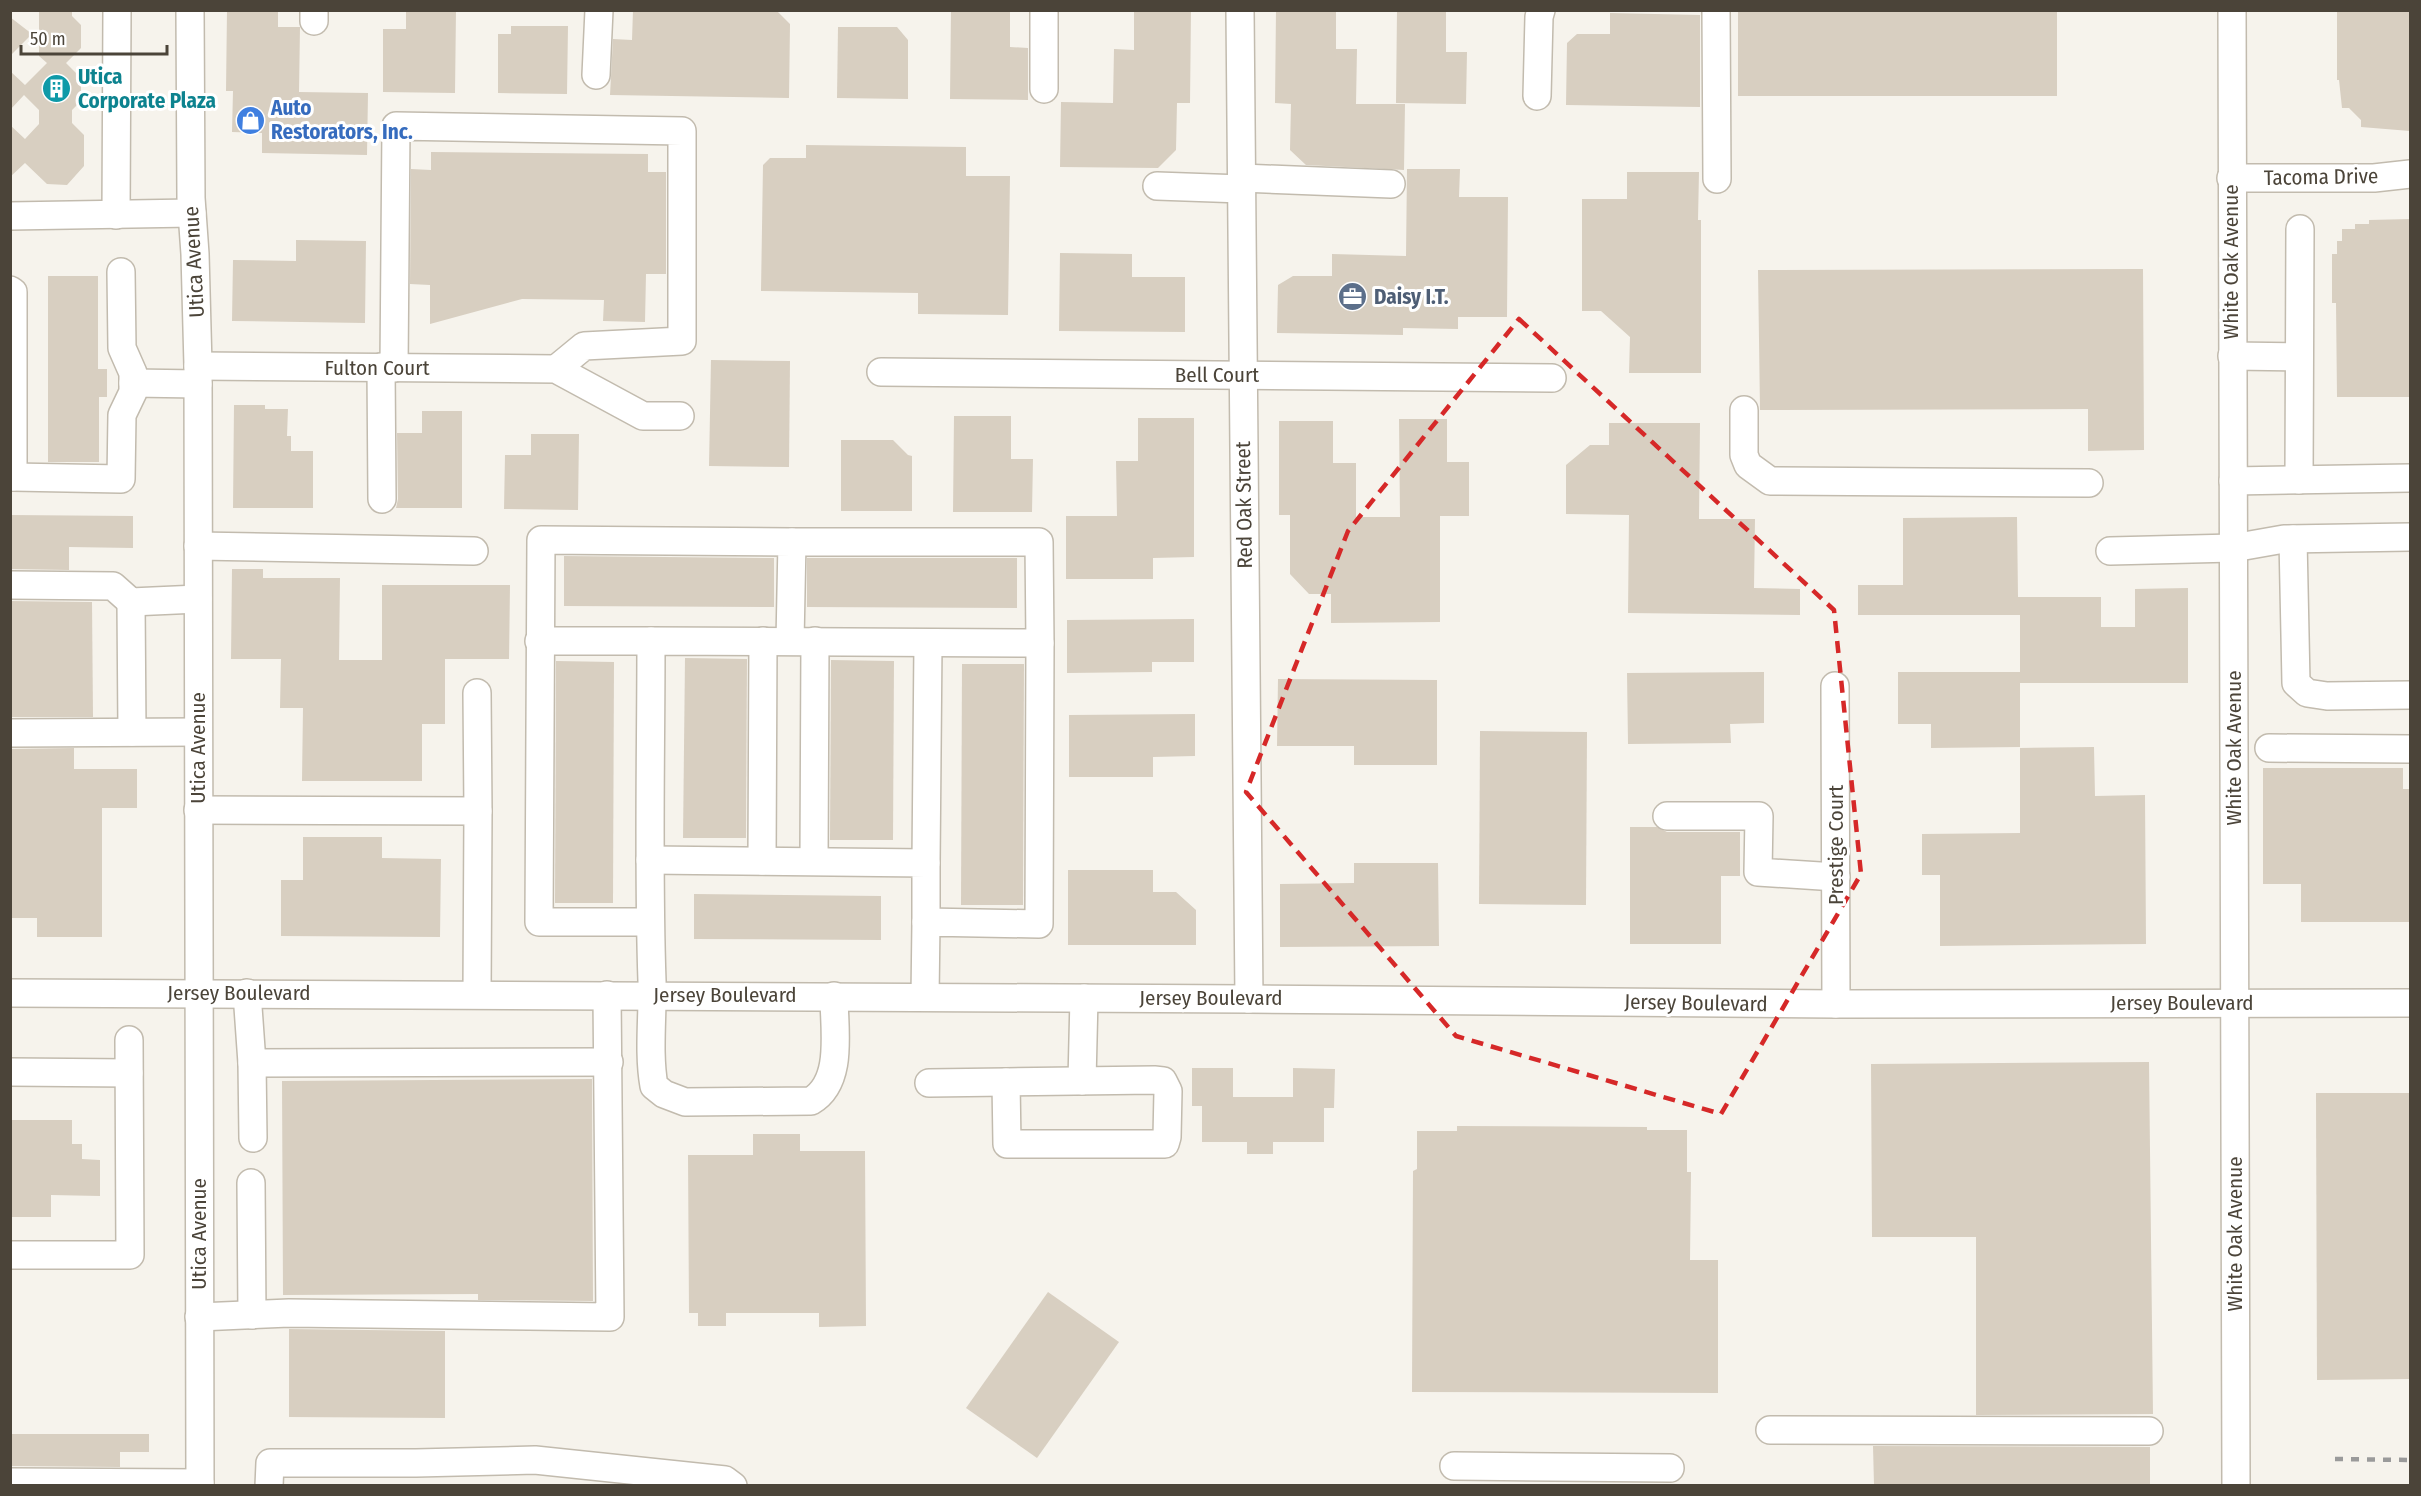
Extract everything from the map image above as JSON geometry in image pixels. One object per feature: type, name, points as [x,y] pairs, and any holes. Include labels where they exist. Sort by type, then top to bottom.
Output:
[{"type":"street","points":[[116,215],[117,10]]},
{"type":"street","name":"Utica Avenue","points":[[190,10],[192,213],[198,375],[200,1484]]},
{"type":"street","points":[[596,75],[599,10]]},
{"type":"street","points":[[1044,10],[1044,89]]},
{"type":"street","name":"Red Oak Street","points":[[1240,10],[1249,999]]},
{"type":"street","points":[[1537,96],[1541,10]]},
{"type":"street","points":[[1716,10],[1717,178]]},
{"type":"street","name":"White Oak Avenue","points":[[2232,10],[2236,1485]]},
{"type":"street","points":[[382,499],[396,126],[682,131],[682,341],[584,346],[556,369],[643,416],[680,416]]},
{"type":"street","name":"Tacoma Drive","points":[[2231,178],[2374,178],[2410,174]]},
{"type":"street","points":[[1157,186],[1391,184]]},
{"type":"street","points":[[10,216],[192,213]]},
{"type":"street","points":[[2299,480],[2300,229]]},
{"type":"street","points":[[10,290],[13,292],[12,477],[121,479],[122,416],[133,392],[133,373],[122,348],[121,272]]},
{"type":"street","points":[[2232,356],[2299,357]]},
{"type":"street","name":"Fulton Court","points":[[133,383],[198,375],[387,368],[556,369]]},
{"type":"street","name":"Bell Court","points":[[881,372],[1552,378]]},
{"type":"street","points":[[1744,410],[1744,455],[1748,465],[1770,481],[2089,483]]},
{"type":"street","points":[[2233,481],[2410,478]]},
{"type":"street","points":[[2110,551],[2233,548],[2293,539],[2410,537]]},
{"type":"street","points":[[2293,539],[2296,683],[2307,693],[2327,696],[2410,694]]},
{"type":"street","points":[[650,922],[539,922],[541,540],[1039,542],[1039,924],[926,922]]},
{"type":"street","points":[[792,542],[803,641],[814,861]]},
{"type":"street","points":[[198,546],[474,550]]},
{"type":"street","points":[[10,585],[113,586],[131,602],[198,599]]},
{"type":"street","points":[[131,602],[132,732]]},
{"type":"street","points":[[539,641],[1040,643]]},
{"type":"street","points":[[651,641],[650,922],[653,995],[651,1050],[654,1086],[664,1094],[685,1102],[811,1101],[821,1095],[831,1075],[834,1055],[834,996]]},
{"type":"street","points":[[762,861],[763,641]]},
{"type":"street","points":[[925,997],[928,643]]},
{"type":"street","name":"Prestige Court","points":[[1834,686],[1836,1004]]},
{"type":"street","points":[[477,693],[477,994]]},
{"type":"street","points":[[10,733],[198,732]]},
{"type":"street","points":[[2269,748],[2410,749]]},
{"type":"street","points":[[198,810],[478,811]]},
{"type":"street","points":[[1667,816],[1759,816],[1758,872],[1836,877]]},
{"type":"street","points":[[650,860],[926,862]]},
{"type":"street","name":"Jersey Boulevard","points":[[10,993],[834,996],[1836,1004],[2410,1003]]},
{"type":"street","points":[[247,993],[252,1063],[252,1138]]},
{"type":"street","points":[[199,1317],[289,1313],[610,1317],[607,995]]},
{"type":"street","points":[[1082,1082],[1084,998]]},
{"type":"street","points":[[10,1255],[130,1255],[129,1040]]},
{"type":"street","points":[[252,1063],[609,1062]]},
{"type":"street","points":[[10,1072],[129,1073]]},
{"type":"street","points":[[929,1083],[1006,1082],[1163,1081],[1168,1091],[1165,1144],[1007,1144],[1006,1082]]},
{"type":"street","points":[[251,1183],[252,1314]]},
{"type":"street","points":[[1770,1430],[2149,1431]]},
{"type":"street","points":[[269,1485],[270,1463],[416,1474],[535,1460],[725,1480],[733,1485]]},
{"type":"street","points":[[1454,1466],[1670,1468]]},
{"type":"street","points":[[20,1483],[200,1484]]},
{"type":"highlighted area","points":[[1519,319],[1834,610],[1861,874],[1721,1114],[1456,1036],[1246,792],[1348,531]]},
{"type":"building","name":"Utica Corporate Plaza","points":[[39,10],[72,10],[72,16],[81,25],[81,48],[66,63],[81,78],[81,101],[72,110],[72,123],[84,135],[84,166],[67,185],[47,184],[25,163],[10,177],[10,125],[25,139],[39,124],[39,110],[24,95],[10,110],[10,71],[25,85],[47,63],[39,56]]},
{"type":"building","points":[[227,10],[278,10],[278,27],[300,27],[299,92],[368,93],[367,155],[262,153],[262,133],[232,132],[233,91],[226,91]]},
{"type":"building","points":[[406,10],[456,10],[455,93],[383,92],[383,29],[406,29]]},
{"type":"building","points":[[633,10],[776,10],[790,24],[789,98],[610,95],[613,39],[632,40]]},
{"type":"building","points":[[951,10],[1010,10],[1010,47],[1028,48],[1028,100],[950,99]]},
{"type":"building","points":[[1134,10],[1191,10],[1190,103],[1177,103],[1176,150],[1158,168],[1060,167],[1061,102],[1113,103],[1114,49],[1134,50]]},
{"type":"building","points":[[1276,10],[1336,10],[1336,49],[1357,49],[1356,104],[1405,104],[1404,170],[1306,165],[1290,150],[1291,104],[1275,103]]},
{"type":"building","points":[[1397,10],[1446,10],[1446,52],[1467,52],[1466,104],[1396,103]]},
{"type":"building","points":[[1738,10],[2057,10],[2057,96],[1738,96]]},
{"type":"building","points":[[2337,10],[2410,10],[2410,131],[2361,127],[2361,120],[2349,108],[2342,108],[2339,80],[2337,80]]},
{"type":"building","points":[[1610,13],[1700,15],[1700,107],[1566,105],[1567,43],[1577,34],[1610,34]]},
{"type":"building","points":[[10,17],[32,34],[10,56]]},
{"type":"building","points":[[511,26],[568,26],[567,94],[498,93],[498,34],[511,34]]},
{"type":"building","points":[[838,27],[897,27],[908,40],[908,99],[837,98]]},
{"type":"building","points":[[806,145],[966,147],[966,176],[1010,176],[1008,315],[918,314],[918,293],[761,291],[763,165],[770,158],[806,158]]},
{"type":"building","points":[[431,152],[648,154],[648,172],[666,172],[666,274],[646,274],[645,322],[603,321],[604,300],[522,299],[430,324],[430,285],[410,284],[411,169],[431,170]]},
{"type":"building","points":[[1407,169],[1460,169],[1459,197],[1508,197],[1507,317],[1458,317],[1458,329],[1403,328],[1403,335],[1277,333],[1278,285],[1293,276],[1332,276],[1332,254],[1406,256]]},
{"type":"building","points":[[1627,172],[1699,172],[1701,373],[1629,373],[1630,337],[1601,311],[1582,311],[1582,199],[1627,199]]},
{"type":"building","points":[[2410,219],[2410,397],[2337,397],[2336,303],[2332,303],[2332,254],[2337,254],[2337,241],[2342,241],[2342,229],[2355,229],[2355,224],[2369,224],[2369,220]]},
{"type":"building","points":[[296,240],[366,241],[365,323],[232,321],[233,260],[296,261]]},
{"type":"building","points":[[1060,253],[1132,254],[1132,277],[1185,277],[1185,332],[1059,331]]},
{"type":"building","points":[[2143,269],[2144,450],[2088,451],[2088,409],[1760,410],[1758,270]]},
{"type":"building","points":[[48,276],[98,276],[98,369],[107,369],[107,397],[99,397],[99,462],[48,462]]},
{"type":"building","points":[[711,360],[790,361],[789,467],[709,466]]},
{"type":"building","points":[[234,405],[265,405],[265,409],[288,409],[287,436],[291,436],[291,451],[313,451],[313,508],[233,508]]},
{"type":"building","points":[[422,411],[462,411],[462,508],[396,508],[398,499],[397,433],[422,433]]},
{"type":"building","points":[[954,416],[1011,416],[1011,459],[1033,459],[1032,512],[953,512]]},
{"type":"building","points":[[1138,418],[1194,418],[1194,557],[1153,558],[1153,579],[1066,579],[1066,516],[1117,516],[1116,461],[1138,461]]},
{"type":"building","points":[[1399,419],[1447,419],[1447,462],[1469,462],[1469,516],[1440,516],[1440,622],[1331,623],[1331,594],[1309,594],[1290,574],[1290,515],[1279,515],[1279,421],[1333,421],[1333,463],[1356,463],[1356,517],[1400,517]]},
{"type":"building","points":[[1609,423],[1700,423],[1699,519],[1755,519],[1754,588],[1800,589],[1800,615],[1628,613],[1629,515],[1566,514],[1566,465],[1590,445],[1609,445]]},
{"type":"building","points":[[531,434],[579,434],[578,510],[504,509],[505,455],[531,455]]},
{"type":"building","points":[[841,440],[893,440],[908,455],[912,456],[912,511],[841,511]]},
{"type":"building","points":[[10,515],[133,516],[133,548],[69,547],[69,570],[10,569]]},
{"type":"building","points":[[2017,517],[2018,597],[2101,597],[2101,627],[2135,627],[2135,589],[2188,588],[2188,683],[2020,683],[2020,615],[1858,615],[1858,585],[1903,585],[1903,518]]},
{"type":"building","points":[[564,556],[774,558],[774,607],[564,606]]},
{"type":"building","points":[[807,558],[1017,558],[1017,608],[807,607]]},
{"type":"building","points":[[232,569],[263,569],[263,578],[340,578],[339,660],[382,660],[382,585],[510,585],[509,659],[445,659],[445,724],[422,724],[422,781],[302,781],[303,708],[280,708],[281,659],[231,659]]},
{"type":"building","points":[[10,601],[92,602],[93,717],[10,717]]},
{"type":"building","points":[[1194,619],[1194,662],[1152,662],[1152,672],[1067,673],[1067,620]]},
{"type":"building","points":[[685,658],[747,659],[746,838],[683,838]]},
{"type":"building","points":[[831,660],[894,661],[893,840],[830,840]]},
{"type":"building","points":[[556,661],[614,662],[613,903],[555,903]]},
{"type":"building","points":[[962,664],[1024,664],[1023,905],[961,905]]},
{"type":"building","points":[[1764,672],[1764,723],[1730,724],[1731,743],[1628,744],[1627,673]]},
{"type":"building","points":[[1898,672],[2020,672],[2020,747],[1931,748],[1931,724],[1898,724]]},
{"type":"building","points":[[1278,679],[1437,680],[1437,765],[1354,765],[1354,746],[1277,746]]},
{"type":"building","points":[[1195,714],[1195,756],[1153,757],[1153,777],[1069,777],[1069,715]]},
{"type":"building","points":[[1480,731],[1587,732],[1586,905],[1479,904]]},
{"type":"building","points":[[2094,747],[2095,796],[2145,795],[2146,944],[1940,946],[1940,875],[1922,875],[1922,834],[2020,833],[2020,748]]},
{"type":"building","points":[[74,748],[74,769],[137,769],[137,808],[102,808],[102,937],[37,937],[37,918],[10,918],[10,749]]},
{"type":"building","points":[[2263,768],[2403,768],[2403,789],[2410,789],[2410,922],[2301,922],[2301,884],[2263,884]]},
{"type":"building","points":[[1630,827],[1657,827],[1667,832],[1740,832],[1740,876],[1721,876],[1721,944],[1630,944]]},
{"type":"building","points":[[303,837],[382,837],[382,858],[441,859],[440,937],[281,936],[281,880],[303,880]]},
{"type":"building","points":[[1354,863],[1438,863],[1439,946],[1280,947],[1280,884],[1354,883]]},
{"type":"building","points":[[1068,870],[1153,870],[1153,892],[1176,892],[1196,910],[1196,945],[1068,945]]},
{"type":"building","points":[[694,894],[881,896],[881,940],[694,939]]},
{"type":"building","points":[[2149,1062],[2153,1414],[1976,1415],[1976,1237],[1872,1237],[1871,1064]]},
{"type":"building","points":[[1192,1068],[1233,1068],[1233,1097],[1293,1097],[1293,1068],[1335,1069],[1334,1108],[1324,1108],[1324,1142],[1273,1142],[1273,1154],[1247,1154],[1247,1142],[1202,1142],[1202,1106],[1192,1106]]},
{"type":"building","points":[[592,1079],[593,1301],[478,1300],[478,1294],[283,1295],[282,1081]]},
{"type":"building","points":[[2316,1093],[2410,1093],[2410,1379],[2317,1380]]},
{"type":"building","points":[[10,1120],[72,1120],[72,1144],[82,1144],[82,1159],[100,1160],[100,1196],[51,1195],[51,1217],[10,1217]]},
{"type":"building","points":[[1457,1126],[1647,1127],[1647,1130],[1687,1130],[1687,1172],[1691,1172],[1690,1260],[1718,1260],[1718,1393],[1412,1392],[1413,1171],[1417,1169],[1417,1131],[1457,1131]]},
{"type":"building","points":[[753,1134],[800,1134],[800,1151],[865,1151],[866,1326],[819,1327],[819,1313],[726,1313],[726,1326],[698,1326],[698,1313],[689,1313],[688,1155],[753,1155]]},
{"type":"building","points":[[1048,1292],[1119,1342],[1037,1458],[966,1408]]},
{"type":"building","points":[[289,1329],[445,1331],[445,1418],[289,1417]]},
{"type":"building","points":[[10,1434],[149,1434],[149,1452],[120,1452],[120,1467],[10,1466]]},
{"type":"building","points":[[1873,1446],[2150,1447],[2150,1485],[1874,1485]]},
{"type":"railway","points":[[2335,1459],[2410,1460]]},
{"type":"place","name":"Utica Corporate Plaza","points":[[57,89]]},
{"type":"place","name":"Auto Restorators, Inc.","points":[[250,120]]},
{"type":"place","name":"Daisy I.T.","points":[[1353,297]]}]
